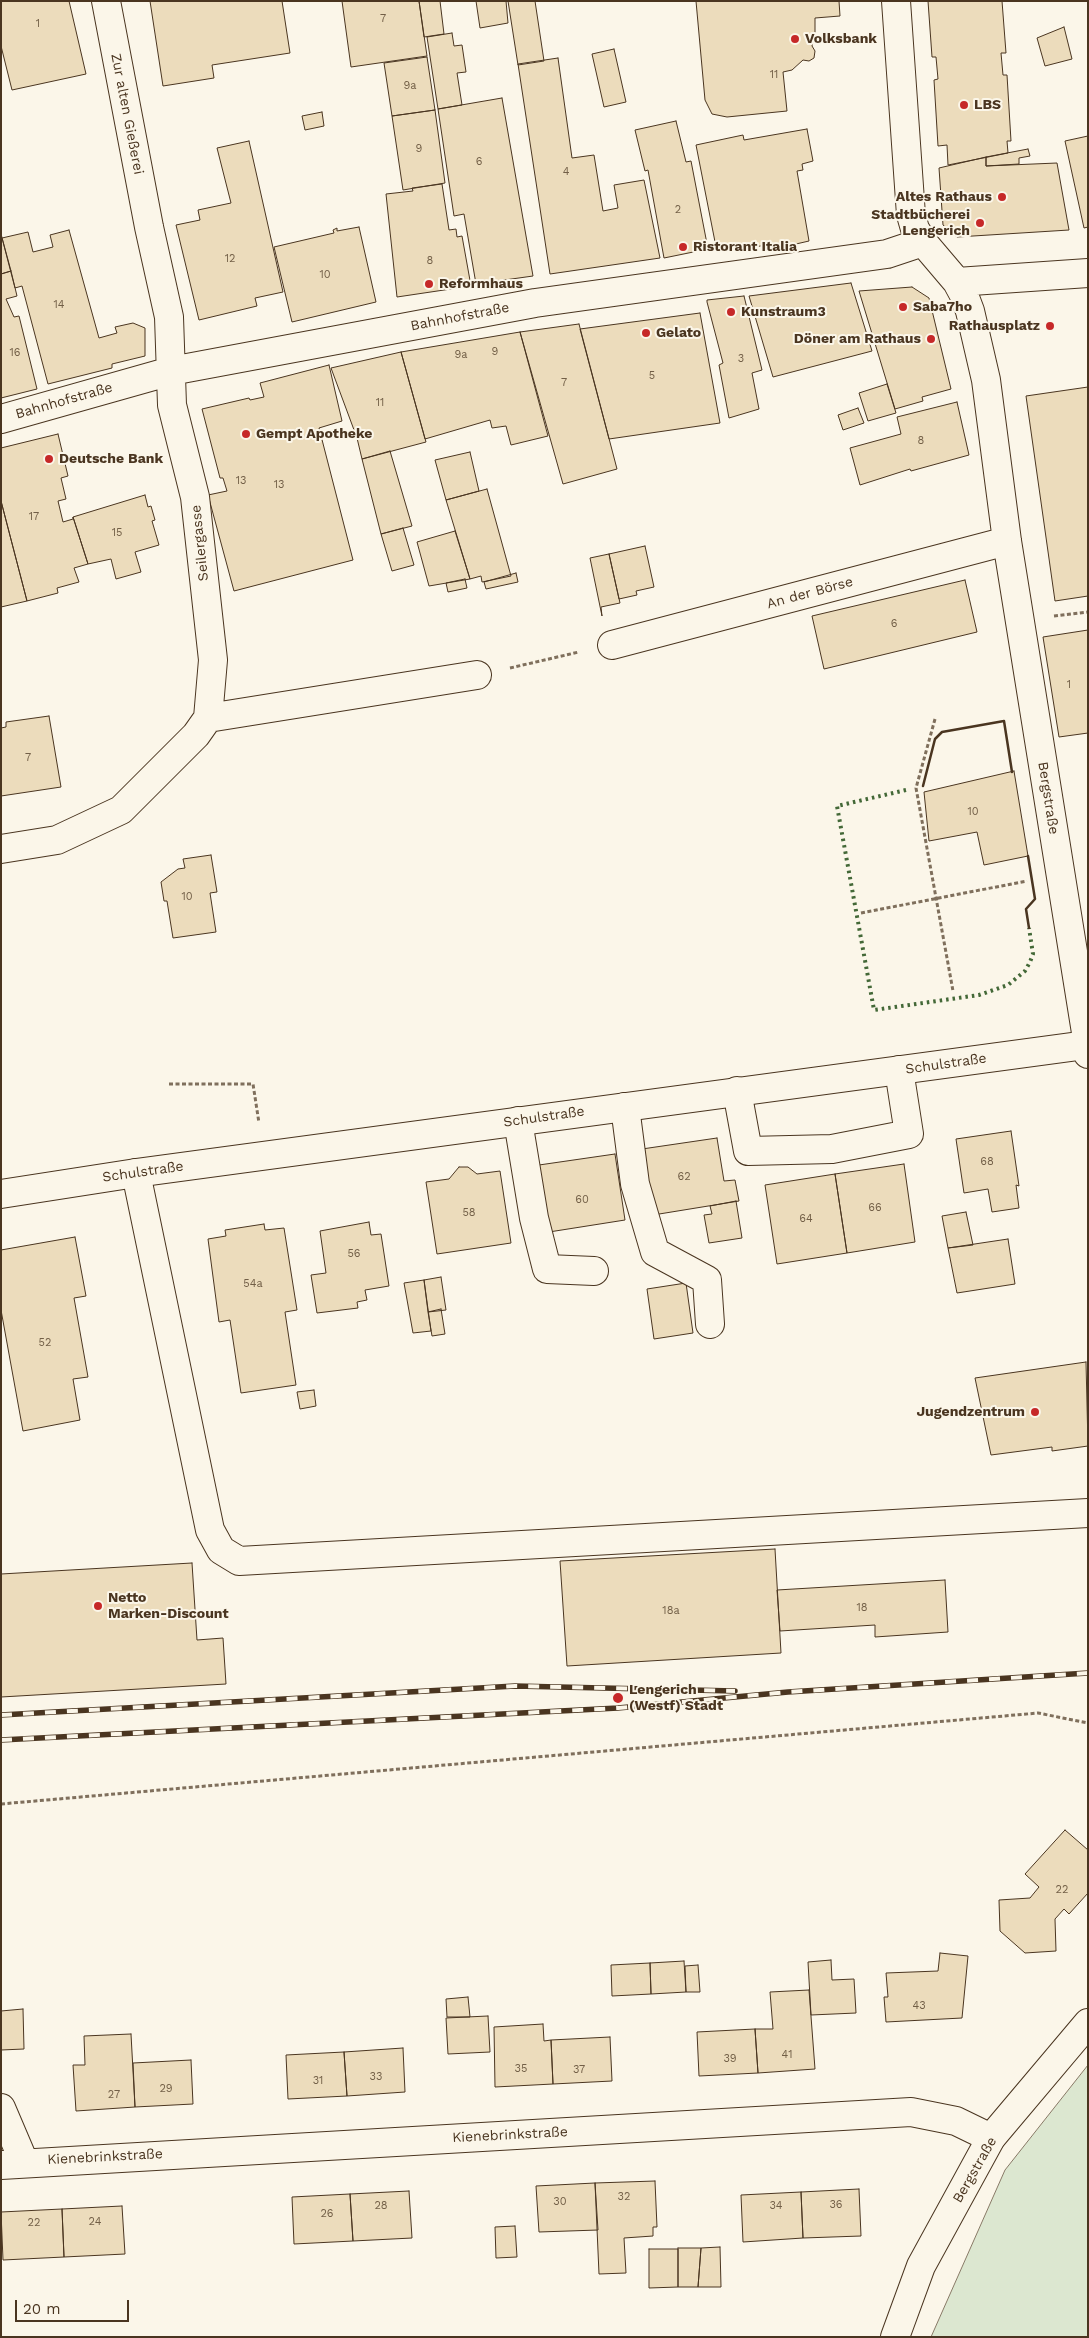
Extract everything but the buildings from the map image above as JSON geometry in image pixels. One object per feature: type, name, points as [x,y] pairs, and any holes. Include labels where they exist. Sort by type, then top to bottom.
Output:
[{"type":"street","name":"Zur alten Gießerei","points":[[106,1],[149,227],[169,317],[171,371]]},
{"type":"street","points":[[896,1],[910,216],[923,242],[957,282],[970,311],[986,380],[1008,541]]},
{"type":"street","name":"Bahnhofstraße","points":[[1,419],[171,371],[535,303],[887,254],[923,242]]},
{"type":"street","points":[[957,282],[1088,273]]},
{"type":"street","name":"Seilergasse","points":[[171,371],[172,405],[196,497],[213,660],[208,718]]},
{"type":"street","name":"An der Börse","points":[[612,645],[1008,541]]},
{"type":"street","name":"Bergstraße","points":[[1008,541],[1087,1048]]},
{"type":"street","points":[[1,849],[56,840],[121,810],[196,735],[208,718],[477,674]]},
{"type":"street","name":"Schulstraße","points":[[1,1194],[136,1172],[737,1091],[1087,1048]]},
{"type":"street","points":[[737,1091],[748,1151],[832,1150],[909,1134],[899,1070]]},
{"type":"street","points":[[625,1107],[635,1184],[655,1252],[707,1280],[710,1324]]},
{"type":"street","points":[[518,1121],[534,1218],[547,1269],[594,1271]]},
{"type":"street","points":[[136,1172],[210,1530],[221,1550],[239,1561],[1088,1513]]},
{"type":"street","name":"Bergstraße","points":[[895,2337],[921,2266],[991,2138],[1088,2023]]},
{"type":"street","name":"Kienebrinkstraße","points":[[1,2108],[13,2163],[910,2112],[956,2121],[991,2138]]},
{"type":"path","points":[[477,674],[612,645]]},
{"type":"path","points":[[935,719],[916,788],[953,991]]},
{"type":"path","points":[[861,913],[1060,875]]},
{"type":"path","points":[[169,1084],[253,1084],[263,1156]]},
{"type":"path","points":[[1,1804],[1038,1712],[1088,1723]]},
{"type":"green space","points":[[1088,2065],[1088,2337],[931,2337],[1005,2170]]},
{"type":"railway","points":[[1,1740],[618,1708],[788,1692],[1088,1673]]},
{"type":"railway","points":[[1,1715],[515,1686],[735,1691]]},
{"type":"hedge","points":[[906,790],[837,806],[874,1010],[979,995],[1008,985],[1025,971],[1033,954],[1029,928]]},
{"type":"wall","points":[[923,786],[935,739],[942,732],[1004,721],[1012,772]]},
{"type":"wall","points":[[1028,856],[1035,899],[1026,909],[1029,928]]},
{"type":"place","name":"Volksbank","points":[[795,39]]},
{"type":"place","name":"LBS","points":[[964,105]]},
{"type":"place","name":"Altes Rathaus","points":[[1002,197]]},
{"type":"place","name":"Stadtbücherei Lengerich","points":[[980,223]]},
{"type":"place","name":"Ristorant Italia","points":[[683,247]]},
{"type":"place","name":"Reformhaus","points":[[429,284]]},
{"type":"place","name":"Saba7ho","points":[[903,307]]},
{"type":"place","name":"Kunstraum3","points":[[731,312]]},
{"type":"place","name":"Rathausplatz","points":[[1050,326]]},
{"type":"place","name":"Gelato","points":[[646,333]]},
{"type":"place","name":"Döner am Rathaus","points":[[931,339]]},
{"type":"place","name":"Gempt Apotheke","points":[[246,434]]},
{"type":"place","name":"Deutsche Bank","points":[[49,459]]},
{"type":"place","name":"Jugendzentrum","points":[[1035,1412]]},
{"type":"place","name":"Netto Marken-Discount","points":[[98,1606]]},
{"type":"place","name":"Lengerich (Westf) Stadt","points":[[618,1698]]}]
